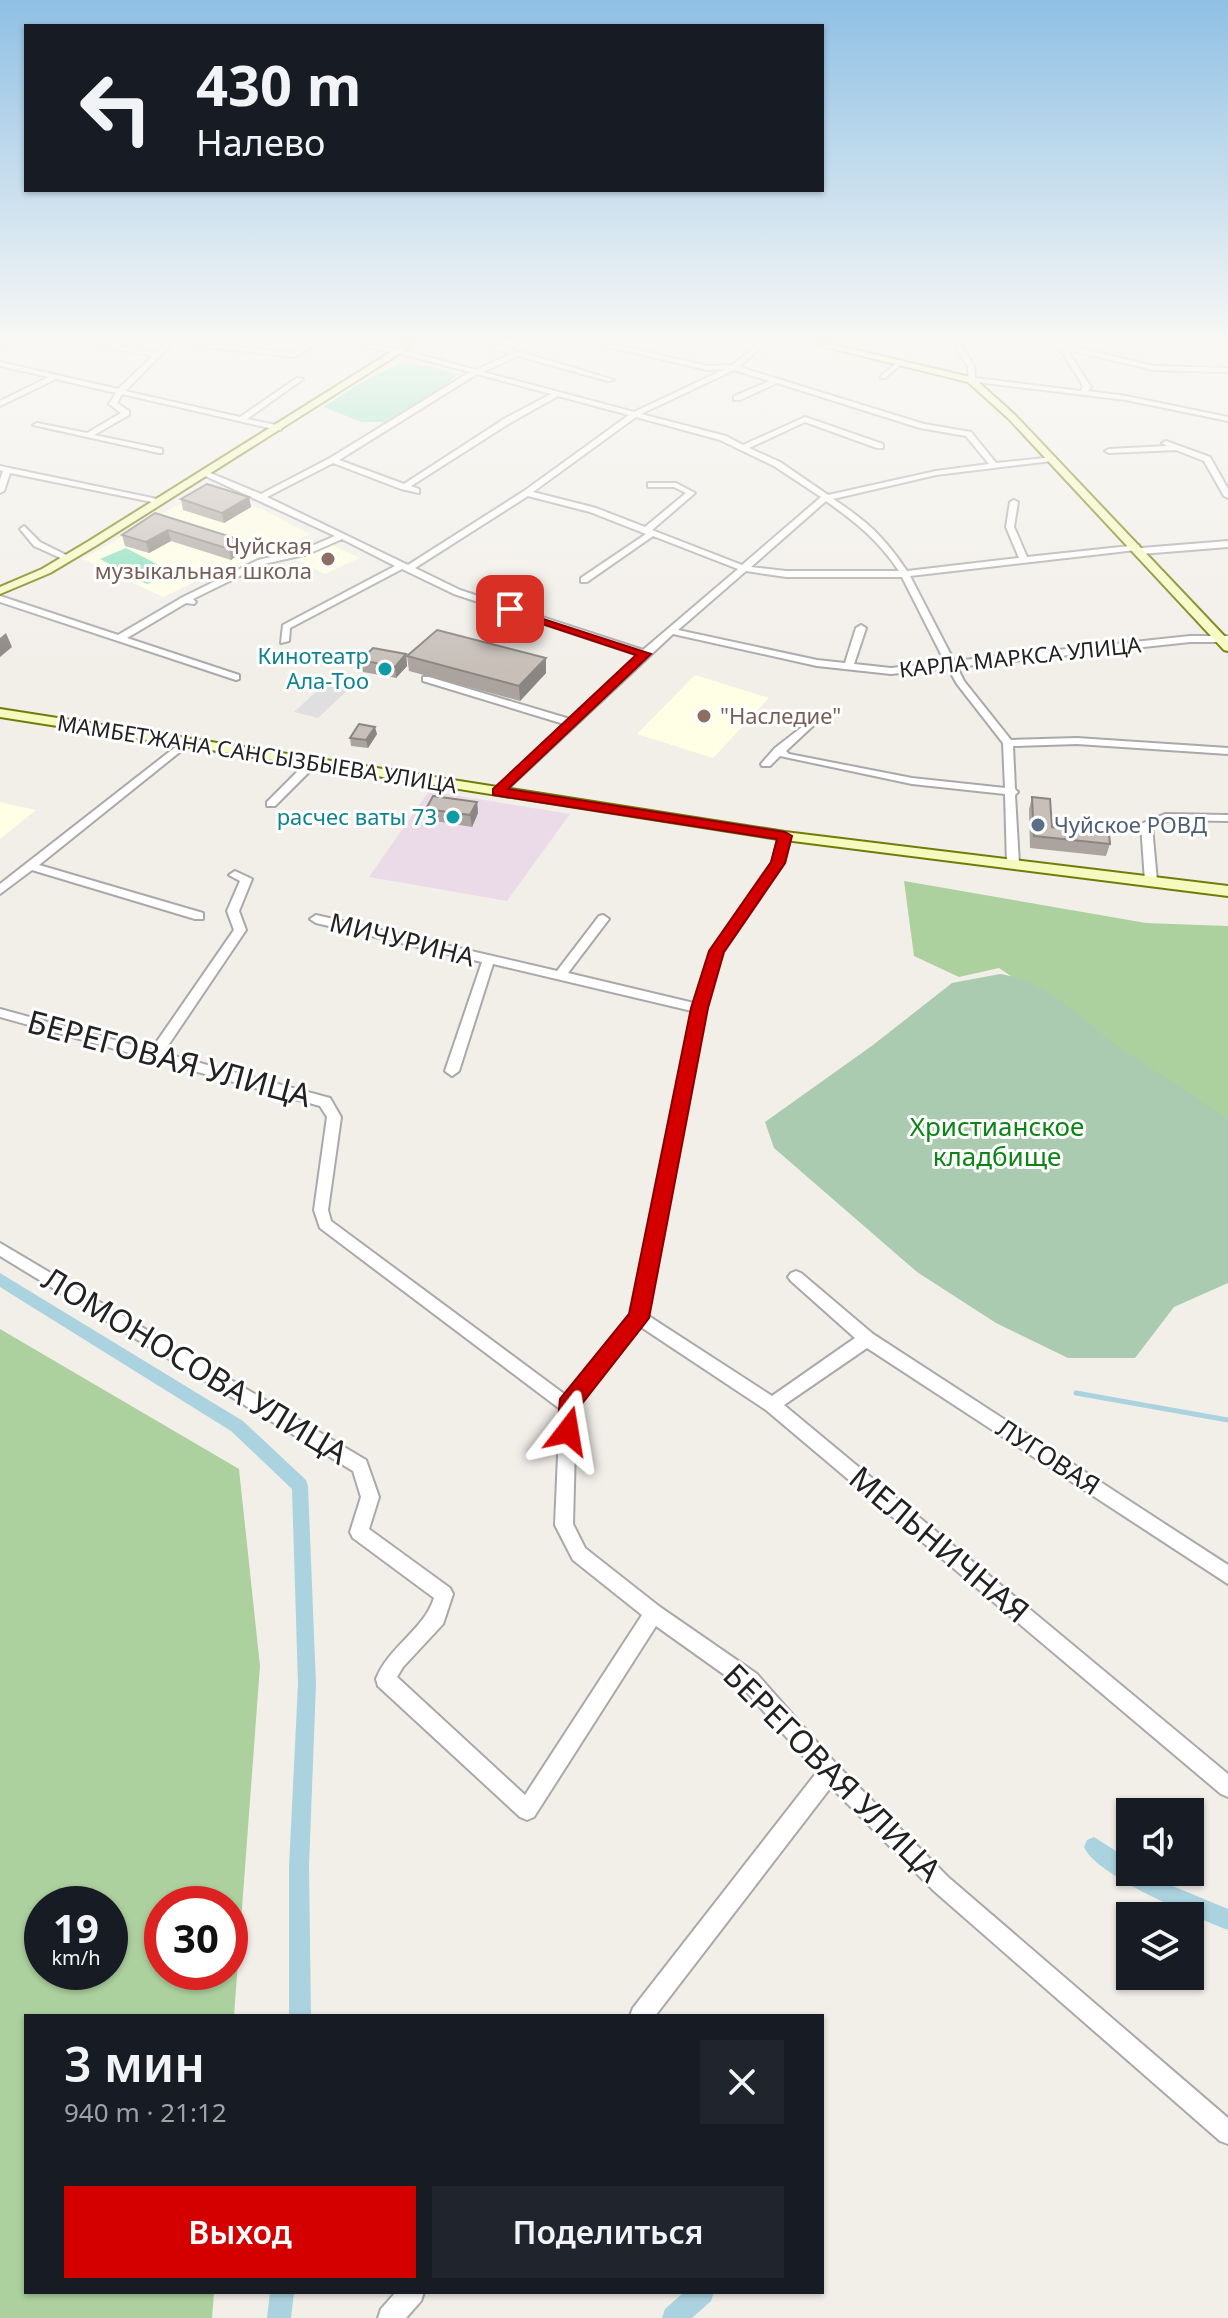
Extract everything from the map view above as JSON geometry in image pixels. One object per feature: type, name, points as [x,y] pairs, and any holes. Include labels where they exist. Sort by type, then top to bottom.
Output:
[{"type":"street","points":[[0,591],[68,558],[238,453]]},
{"type":"street","points":[[261,497],[344,453]]},
{"type":"street","points":[[404,487],[457,453]]},
{"type":"street","points":[[284,641],[286,627],[406,566],[527,493],[582,453]]},
{"type":"street","points":[[756,453],[862,522],[886,546],[905,574],[960,682],[1008,743],[1013,792],[1013,864]]},
{"type":"street","points":[[984,453],[993,464]]},
{"type":"street","points":[[1046,453],[1224,638],[1228,647]]},
{"type":"street","points":[[1194,453],[1207,459],[1228,496]]},
{"type":"street","points":[[498,792],[645,654],[825,498],[993,464],[1052,459]]},
{"type":"street","points":[[333,460],[416,491]]},
{"type":"street","points":[[0,491],[4,470],[95,485],[157,501]]},
{"type":"street","points":[[205,474],[261,497],[457,592],[645,654]]},
{"type":"street","points":[[584,580],[649,532],[691,493],[676,485],[651,485]]},
{"type":"street","points":[[527,493],[593,510],[742,568],[833,576],[905,574],[1138,549],[1228,544]]},
{"type":"street","points":[[1014,502],[1010,527],[1024,560]]},
{"type":"street","points":[[24,529],[37,544],[68,558]]},
{"type":"street","points":[[120,638],[261,562],[305,552],[343,536]]},
{"type":"street","points":[[0,599],[236,677]]},
{"type":"street","points":[[849,666],[861,628]]},
{"type":"street","name":"КАРЛА МАРКСА УЛИЦА","points":[[671,631],[740,649],[891,671],[1224,638]]},
{"type":"street","points":[[426,679],[571,723]]},
{"type":"street","name":"МАМБЕТЖАНА САНСЫЗБЫЕВА УЛИЦА","points":[[0,713],[785,836],[1228,891]]},
{"type":"street","points":[[766,764],[811,723]]},
{"type":"street","points":[[0,890],[187,741]]},
{"type":"street","points":[[1008,743],[1077,741],[1228,751]]},
{"type":"street","points":[[779,750],[786,756],[867,774],[1013,792]]},
{"type":"street","points":[[271,804],[314,761]]},
{"type":"street","points":[[1151,881],[1146,824],[1157,823],[1165,817],[1228,818]]},
{"type":"street","points":[[568,1406],[639,1318],[699,1008],[717,951],[778,863],[785,836]]},
{"type":"street","points":[[31,866],[199,916]]},
{"type":"street","points":[[156,1053],[240,930],[233,911],[246,879],[235,875]]},
{"type":"street","name":"МИЧУРИНА","points":[[316,919],[488,962],[560,975],[699,1008]]},
{"type":"street","points":[[560,975],[603,919]]},
{"type":"street","name":"МИЧУРИНА","points":[[452,1071],[488,962]]},
{"type":"street","name":"БЕРЕГОВАЯ УЛИЦА","points":[[0,1013],[156,1053],[325,1102],[334,1117],[321,1210],[325,1224],[568,1406],[564,1525],[579,1554],[654,1613],[750,1681],[830,1772],[941,1884],[1228,2133]]},
{"type":"street","name":"ЛОМОНОСОВА УЛИЦА","points":[[0,1249],[360,1466],[370,1497],[359,1532],[444,1594],[437,1618],[396,1660],[385,1679],[527,1810],[654,1613]]},
{"type":"street","name":"ЛУГОВАЯ","points":[[796,1277],[867,1339],[1228,1575]]},
{"type":"street","name":"МЕЛЬНИЧНАЯ","points":[[639,1318],[772,1405],[1228,1787]]},
{"type":"street","points":[[772,1405],[867,1339]]},
{"type":"street","points":[[643,2014],[830,1772]]},
{"type":"street","points":[[390,2318],[410,2294]]},
{"type":"shaded area","points":[[204,490],[264,510],[310,534],[233,569],[226,567],[163,597],[83,559]]},
{"type":"shaded area","name":"Чуйская музыкальная школа","points":[[330,544],[360,558],[325,574],[296,560]]},
{"type":"shaded area","name":"\"Наследие\"","points":[[695,675],[769,698],[713,758],[637,734]]},
{"type":"shaded area","points":[[331,678],[354,684],[318,718],[294,712]]},
{"type":"shaded area","points":[[429,791],[570,814],[507,901],[369,877]]},
{"type":"shaded area","points":[[0,802],[36,810],[0,839]]},
{"type":"green space","points":[[126,548],[174,573],[147,584],[100,559]]},
{"type":"green space","points":[[904,881],[1146,923],[1228,926],[1228,1121],[999,968],[959,977],[914,956]]},
{"type":"green space","name":"Христианское кладбище","points":[[1000,974],[1018,978],[1051,994],[1125,1051],[1228,1119],[1228,1283],[1174,1307],[1135,1358],[1068,1358],[996,1323],[917,1272],[774,1148],[765,1122],[873,1045],[952,983]]},
{"type":"green space","points":[[0,1329],[239,1469],[260,1666],[244,1886],[144,1886],[144,1990],[236,1990],[234,2014],[24,2014],[24,2294],[214,2294],[212,2318],[0,2318]]},
{"type":"building","points":[[207,484],[249,497],[222,513],[181,499]]},
{"type":"building","points":[[155,513],[241,540],[229,549],[168,530],[146,542],[122,535]]},
{"type":"building","points":[[437,630],[546,658],[519,686],[407,656]]},
{"type":"building","points":[[373,648],[406,654],[395,667],[361,660]]},
{"type":"building","points":[[359,724],[375,727],[366,740],[350,738]]},
{"type":"building","points":[[433,796],[477,802],[470,815],[426,809]]},
{"type":"building","points":[[1032,797],[1050,799],[1052,827],[1109,834],[1110,844],[1034,836]]},
{"type":"waterway","points":[[0,1279],[237,1426],[300,1486],[307,1684],[299,1867],[300,2014]]},
{"type":"waterway","points":[[1076,1393],[1228,1420]]},
{"type":"waterway","points":[[1094,1847],[1116,1862]]},
{"type":"waterway","points":[[1152,1886],[1228,1920]]},
{"type":"waterway","points":[[279,2318],[282,2294]]},
{"type":"waterway","points":[[674,2318],[700,2294]]},
{"type":"place","name":"Чуйская музыкальная школа","points":[[328,559]]},
{"type":"place","name":"Кинотеатр Ала-Тоо","points":[[385,669]]},
{"type":"place","name":"\"Наследие\"","points":[[704,716]]},
{"type":"place","name":"расчес ваты 73","points":[[453,817]]},
{"type":"place","name":"Чуйское РОВД","points":[[1038,825]]},
{"type":"route","points":[[510,609],[645,654],[498,792],[785,836],[778,863],[717,951],[699,1008],[639,1318],[568,1406],[568,1431]]}]
